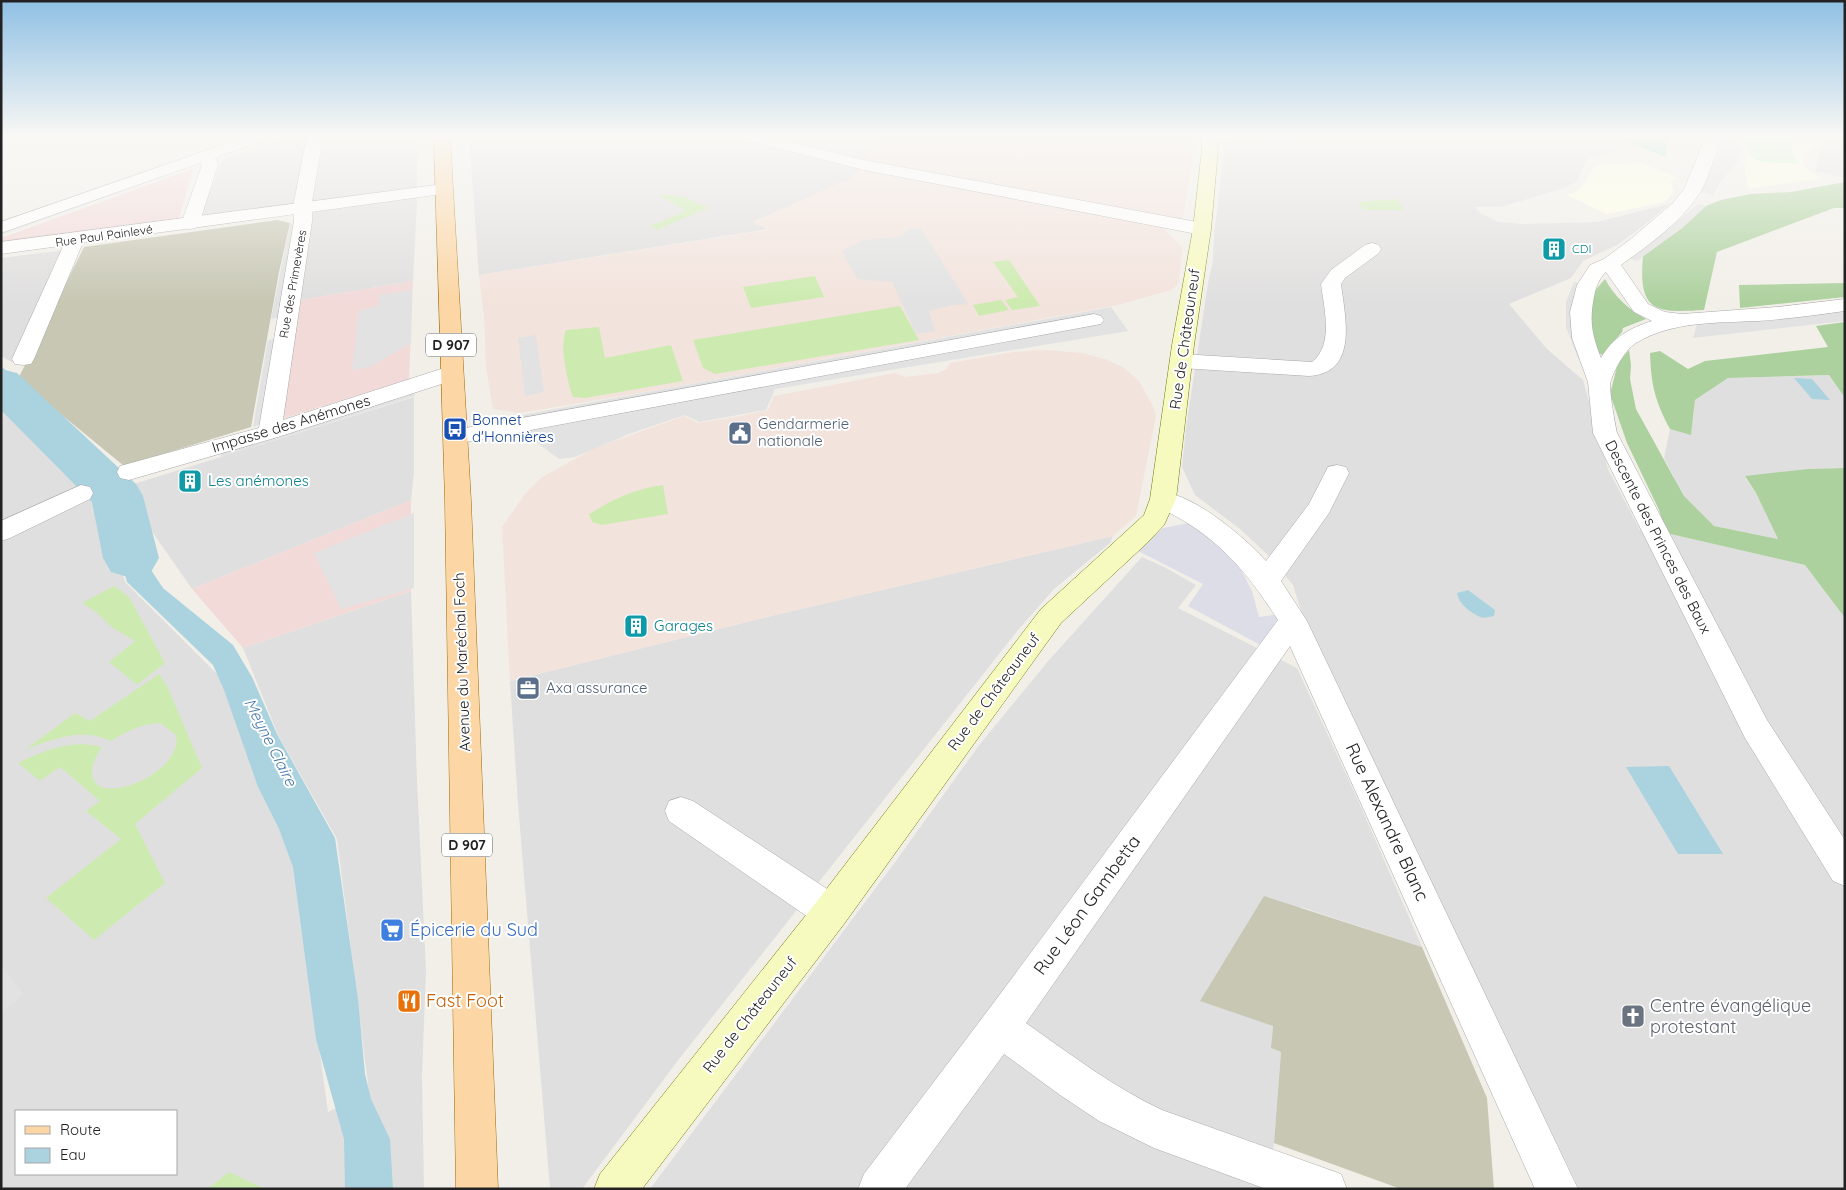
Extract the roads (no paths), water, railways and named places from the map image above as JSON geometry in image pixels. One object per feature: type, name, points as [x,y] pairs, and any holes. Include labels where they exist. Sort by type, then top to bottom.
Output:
[{"type":"main road","name":"Avenue du Maréchal Foch","points":[[444,192],[455,437],[477,1189]]},
{"type":"main road","name":"Rue de Châteauneuf","points":[[615,1189],[831,912],[1051,616],[1138,537],[1155,519],[1163,499],[1206,192]]},
{"type":"street","points":[[1,228],[105,192]]},
{"type":"street","points":[[190,224],[201,192]]},
{"type":"street","name":"Rue des Primevères","points":[[270,432],[304,221],[303,208],[306,192]]},
{"type":"street","name":"Rue Paul Painlevé","points":[[1,248],[75,240],[425,192]]},
{"type":"street","points":[[1004,192],[1202,229]]},
{"type":"street","points":[[1685,320],[1660,317],[1641,308],[1611,266],[1669,219],[1691,192]]},
{"type":"street","points":[[23,359],[75,240]]},
{"type":"street","points":[[1181,361],[1313,369],[1321,367],[1332,356],[1336,338],[1331,284],[1338,274],[1372,249]]},
{"type":"street","name":"Descente des Princes des Baux","points":[[1611,266],[1597,270],[1587,285],[1580,312],[1583,338],[1599,382],[1605,433],[1756,729],[1845,870]]},
{"type":"street","points":[[1599,382],[1606,371],[1611,356],[1628,339],[1649,328],[1685,320],[1776,313],[1845,305]]},
{"type":"street","points":[[455,437],[918,354],[1094,320]]},
{"type":"street","name":"Impasse des Anémones","points":[[129,472],[270,432],[452,373]]},
{"type":"street","points":[[1266,581],[1320,507],[1337,473]]},
{"type":"street","points":[[1,532],[81,493]]},
{"type":"street","name":"Rue Alexandre Blanc","points":[[1163,499],[1203,521],[1245,555],[1266,581],[1293,621],[1557,1189]]},
{"type":"street","name":"Rue Léon Gambetta","points":[[879,1189],[1000,1027],[1252,674],[1293,621]]},
{"type":"street","points":[[681,811],[831,912]]},
{"type":"street","points":[[1000,1027],[1100,1100],[1131,1118],[1154,1128],[1326,1189]]},
{"type":"water","points":[[1,366],[80,439],[120,471],[89,486],[1,395]]},
{"type":"water","points":[[1794,378],[1812,379],[1830,400],[1812,399]]},
{"type":"water","points":[[123,479],[131,486],[147,564],[163,588],[233,645],[252,677],[277,734],[335,838],[358,999],[365,1074],[371,1099],[390,1139],[393,1189],[345,1189],[344,1139],[316,1039],[293,867],[279,829],[258,787],[224,690],[213,665],[127,582],[106,499],[94,491]]},
{"type":"water","points":[[1468,590],[1495,610],[1494,616],[1483,618],[1463,605],[1457,593]]},
{"type":"water","points":[[1669,766],[1723,854],[1678,854],[1626,767]]},
{"type":"waterway","name":"Meyne Claire","points":[[1,383],[117,496],[131,558]]},
{"type":"place","name":"CDI","points":[[1554,249]]},
{"type":"place","name":"Bonnet d'Honnières","points":[[455,429]]},
{"type":"place","name":"Gendarmerie nationale","points":[[740,433]]},
{"type":"place","name":"Les anémones","points":[[190,481]]},
{"type":"place","name":"Garages","points":[[636,626]]},
{"type":"place","name":"Axa assurance","points":[[528,688]]},
{"type":"place","name":"Épicerie du Sud","points":[[392,930]]},
{"type":"place","name":"Fast Foot","points":[[409,1001]]},
{"type":"place","name":"Centre évangélique protestant","points":[[1633,1016]]}]
